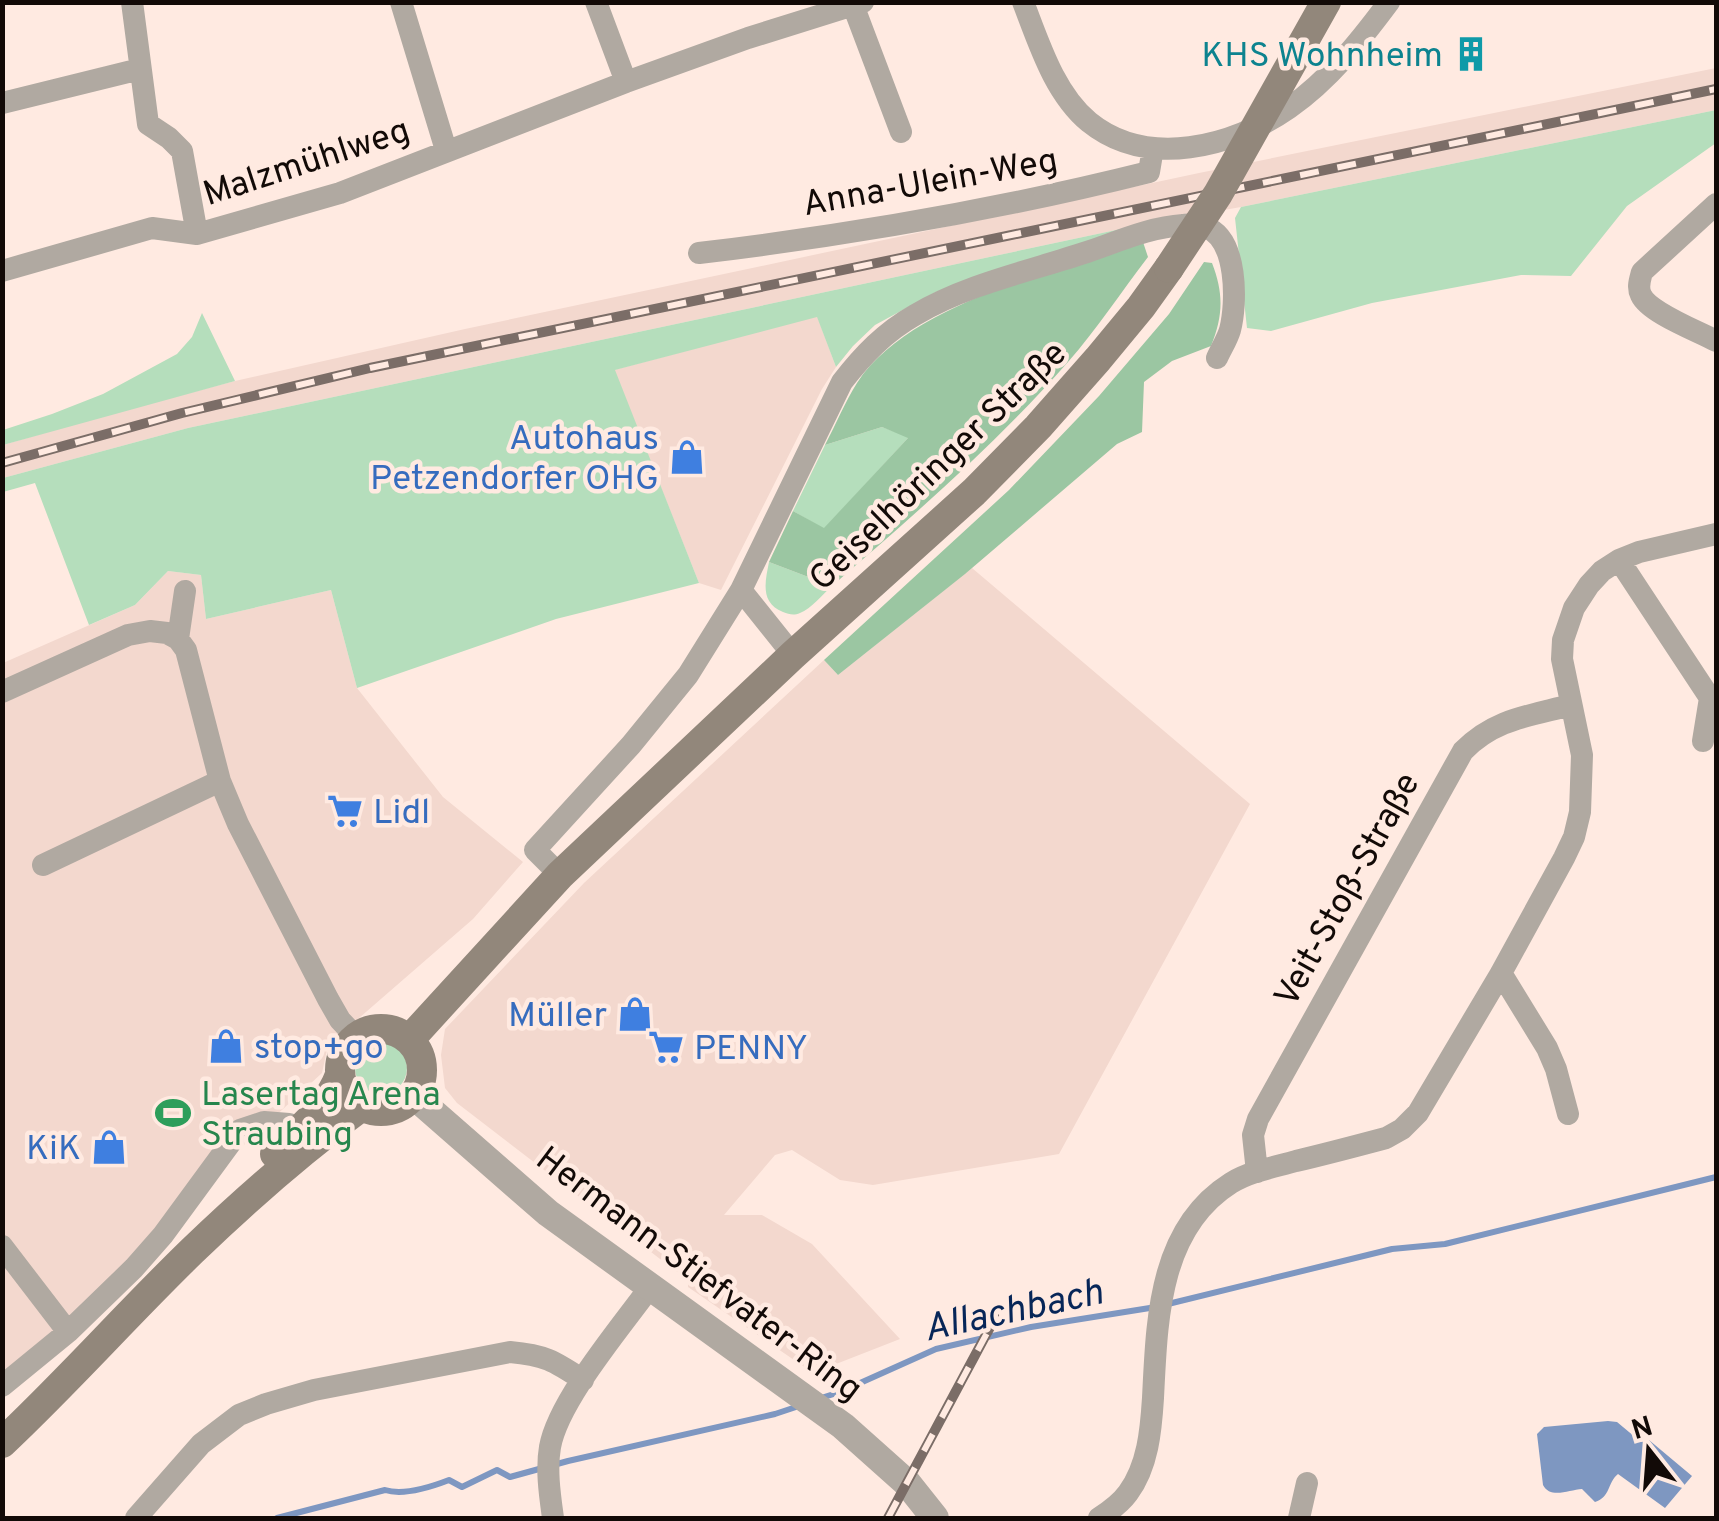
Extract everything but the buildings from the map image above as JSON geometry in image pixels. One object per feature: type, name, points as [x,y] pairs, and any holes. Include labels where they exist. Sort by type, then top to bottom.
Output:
[{"type":"main road","name":"Geiselhöringer Straße","points":[[410,1040],[560,876],[793,655],[974,492],[1038,427],[1109,346],[1169,268],[1218,194],[1326,2]]},
{"type":"main road","points":[[192,1252],[249,1180],[333,1094],[345,1050],[356,1037],[365,1032],[393,1030],[410,1040],[417,1050],[422,1073],[414,1095],[384,1111],[362,1106],[351,1098],[340,1075]]},
{"type":"main road","points":[[2,1443],[55,1394],[192,1252],[284,1168],[362,1106]]},
{"type":"street","name":"Malzmühlweg","points":[[132,2],[148,124],[182,150],[198,234],[340,193],[626,82],[858,4],[901,132]]},
{"type":"street","name":"Malzmühlweg","points":[[400,2],[446,150]]},
{"type":"street","points":[[596,2],[626,82]]},
{"type":"street","points":[[1022,2],[1069,100],[1088,121],[1112,137],[1139,147],[1170,150],[1246,132],[1288,109],[1325,79],[1389,2]]},
{"type":"street","points":[[2,103],[140,69]]},
{"type":"street","name":"Anna-Ulein-Weg","points":[[699,254],[949,216],[1094,186],[1149,172],[1153,148]]},
{"type":"street","points":[[1716,204],[1642,272],[1638,284],[1649,306],[1716,341]]},
{"type":"street","name":"Geiselhöringer Straße","points":[[560,876],[535,850],[631,745],[688,674],[741,590],[842,382],[886,334],[942,300],[1152,231],[1182,225],[1205,226],[1227,246],[1233,269],[1230,330],[1216,358]]},
{"type":"street","points":[[2,271],[152,228],[198,234]]},
{"type":"street","points":[[1099,1518],[1119,1504],[1130,1490],[1147,1449],[1163,1289],[1187,1226],[1234,1181],[1386,1138],[1418,1113],[1502,974],[1564,858],[1580,812],[1582,756],[1562,659],[1568,623],[1602,570],[1638,552],[1716,534]]},
{"type":"street","points":[[1619,560],[1710,698],[1703,741]]},
{"type":"street","points":[[178,640],[185,590]]},
{"type":"street","points":[[741,590],[793,655]]},
{"type":"street","points":[[2,692],[128,635],[166,632],[178,640],[192,664],[220,781],[238,824],[328,999],[356,1037]]},
{"type":"street","name":"Veit-Stoß-Straße","points":[[1257,1172],[1253,1135],[1258,1119],[1463,751],[1477,736],[1498,724],[1571,705]]},
{"type":"street","points":[[43,865],[220,781]]},
{"type":"street","points":[[1502,974],[1547,1048],[1568,1114]]},
{"type":"street","name":"Hermann-Stiefvater-Ring","points":[[414,1095],[548,1213],[844,1426],[908,1484],[936,1518]]},
{"type":"street","points":[[2,1386],[68,1332],[134,1268],[240,1130],[264,1122],[289,1124],[297,1131]]},
{"type":"street","points":[[2,1246],[68,1332]]},
{"type":"street","points":[[553,1518],[550,1445],[569,1402],[650,1287]]},
{"type":"street","points":[[136,1518],[201,1444],[239,1415],[266,1404],[314,1390],[510,1352],[535,1354],[554,1361],[583,1380]]},
{"type":"street","points":[[1299,1518],[1307,1483]]},
{"type":"shaded area","points":[[1716,68],[1716,110],[1149,223],[188,428],[3,478],[3,445],[235,381],[1199,173]]},
{"type":"shaded area","points":[[817,316],[836,367],[721,590],[699,583],[614,370]]},
{"type":"shaded area","points":[[972,568],[1250,804],[1059,1154],[873,1185],[840,1180],[792,1150],[775,1155],[724,1215],[762,1215],[812,1244],[900,1339],[813,1373],[688,1287],[688,1259],[677,1272],[457,1103],[445,1088],[441,1055],[445,1029],[584,883],[824,660],[838,675]]},
{"type":"shaded area","points":[[168,571],[201,575],[206,619],[331,590],[357,688],[443,797],[523,862],[473,919],[328,1045],[322,1073],[232,1156],[3,1395],[3,663],[135,605]]},
{"type":"green space","points":[[1716,110],[1716,143],[1627,206],[1571,276],[1521,275],[1372,303],[1271,331],[1247,328],[1235,218],[1241,207]]},
{"type":"green space","points":[[1149,223],[936,292],[875,325],[836,367],[817,317],[615,370],[699,583],[556,619],[357,688],[331,590],[206,619],[201,575],[168,571],[135,605],[89,625],[35,483],[3,492],[3,478],[188,428]]},
{"type":"green space","points":[[1143,242],[1148,257],[1099,324],[1041,392],[924,506],[832,586],[769,562],[793,511],[824,528],[908,438],[882,427],[825,445],[857,383],[880,355],[947,311],[987,293]]},
{"type":"green space","points":[[1204,262],[1212,263],[1220,295],[1220,315],[1211,346],[1172,361],[1144,382],[1142,432],[1117,444],[965,574],[838,675],[824,660],[1009,490],[1099,396],[1169,314]]},
{"type":"green space","points":[[202,313],[235,381],[3,445],[3,430],[103,394],[177,354],[192,337]]},
{"type":"green space","points":[[882,427],[909,437],[824,529],[793,511],[825,445]]},
{"type":"green space","points":[[769,562],[832,586],[804,611],[793,615],[783,612],[767,597]]},
{"type":"green space","points":[[381,1042],[400,1049],[407,1068],[400,1087],[381,1094],[362,1087],[355,1068],[362,1049]]},
{"type":"water","points":[[1617,1422],[1641,1442],[1649,1440],[1692,1476],[1665,1508],[1618,1474],[1604,1497],[1595,1502],[1582,1489],[1555,1493],[1543,1485],[1537,1434],[1544,1427]]},
{"type":"waterway","name":"Allachbach","points":[[1168,1304],[1392,1249],[1445,1244],[1716,1177]]},
{"type":"waterway","name":"Allachbach","points":[[818,1399],[936,1349],[1031,1327],[1156,1307]]},
{"type":"waterway","name":"Allachbach","points":[[277,1518],[385,1490],[409,1491],[449,1480],[462,1487],[497,1470],[510,1477],[802,1405]]},
{"type":"railway","points":[[2,463],[182,413],[370,368],[1716,89]]},
{"type":"railway","points":[[888,1518],[995,1318]]},
{"type":"place","name":"KHS Wohnheim","points":[[1471,54]]},
{"type":"place","name":"Autohaus Petzendorfer OHG","points":[[687,457]]},
{"type":"place","name":"Lidl","points":[[345,811]]},
{"type":"place","name":"Müller","points":[[635,1014]]},
{"type":"place","name":"stop+go","points":[[226,1046]]},
{"type":"place","name":"PENNY","points":[[666,1047]]},
{"type":"place","name":"Lasertag Arena Straubing","points":[[173,1113]]},
{"type":"place","name":"KiK","points":[[109,1147]]}]
